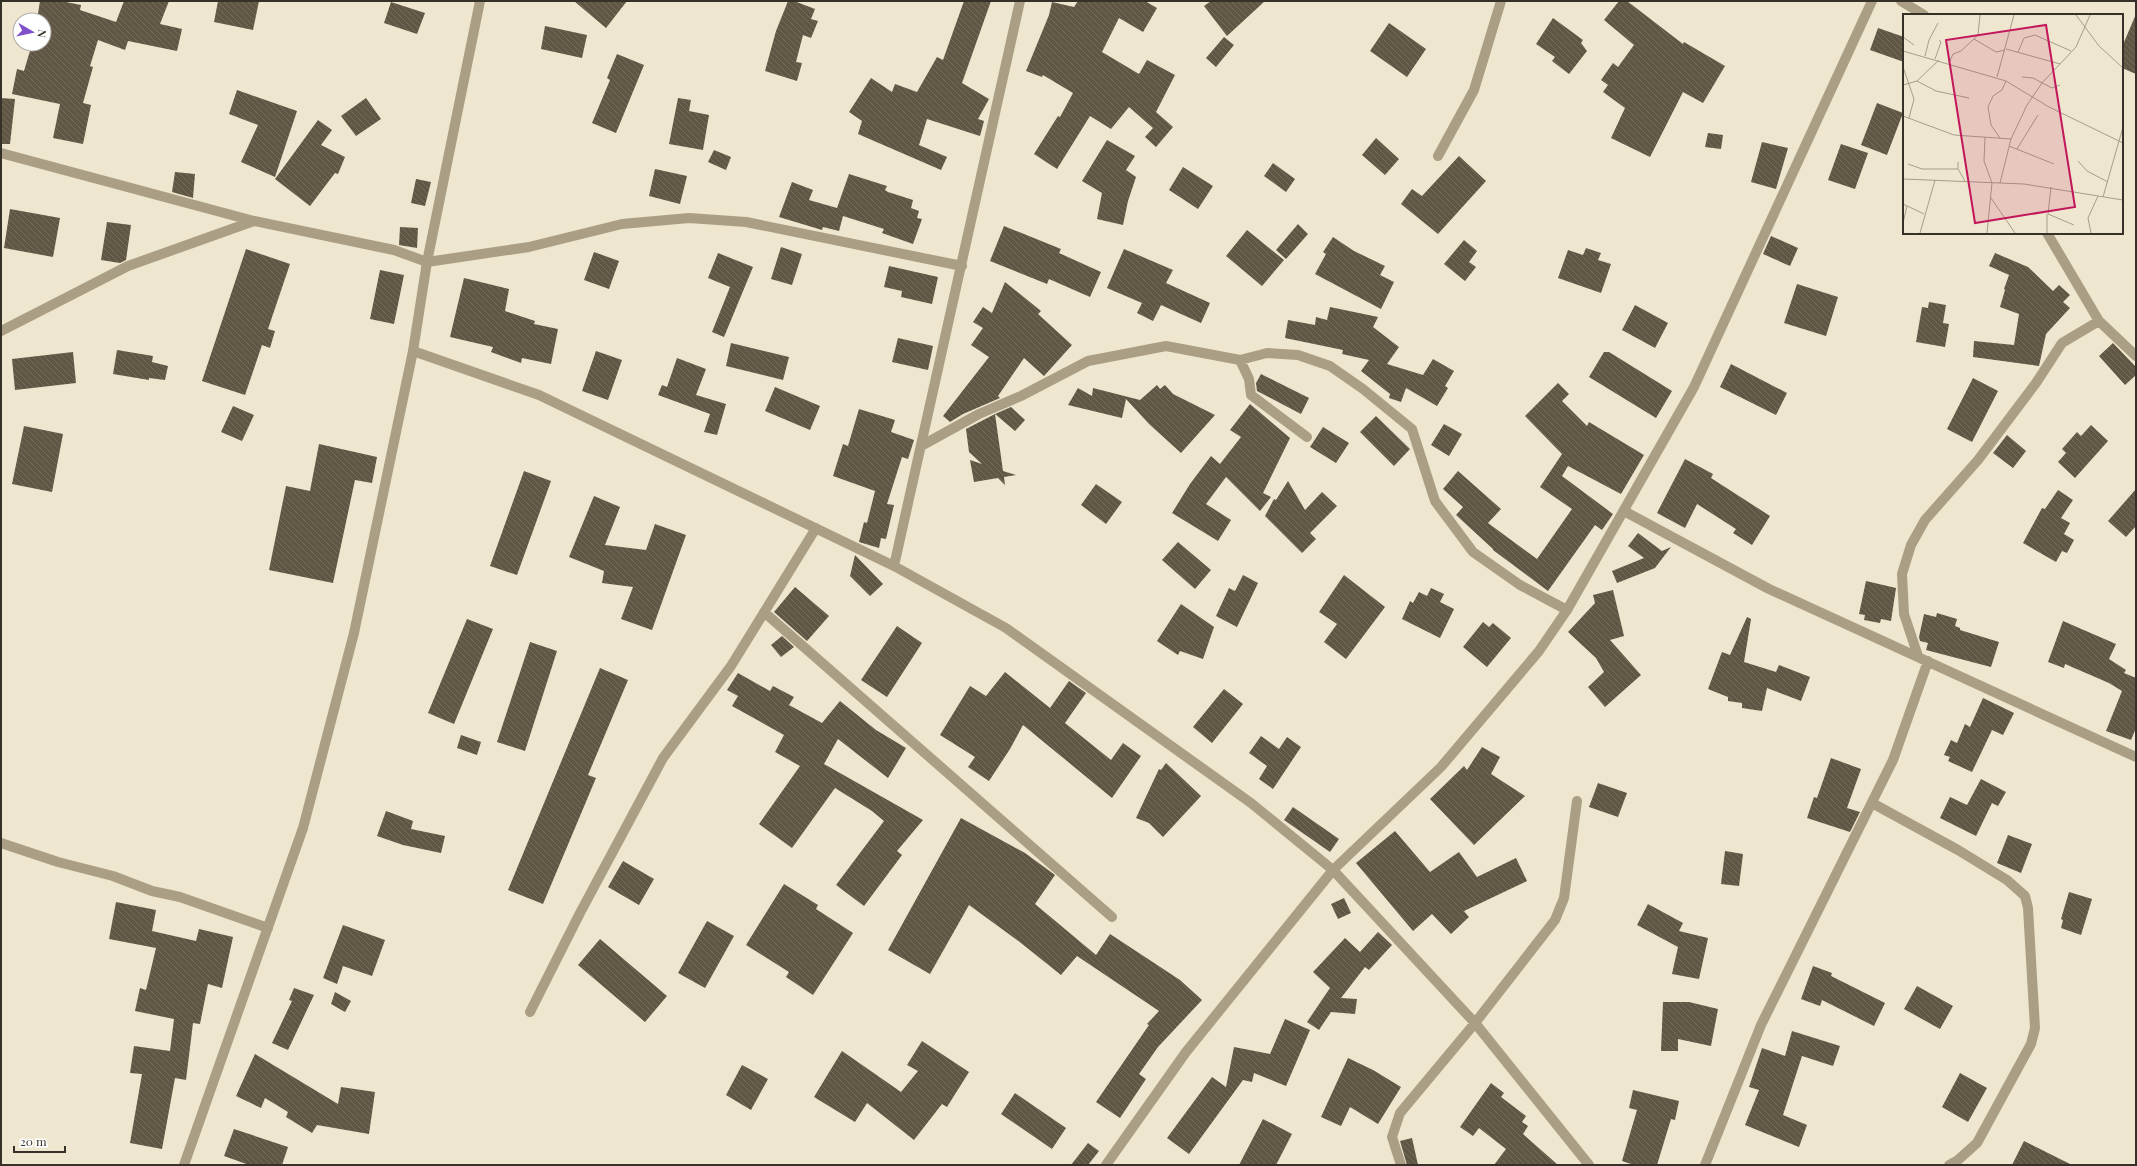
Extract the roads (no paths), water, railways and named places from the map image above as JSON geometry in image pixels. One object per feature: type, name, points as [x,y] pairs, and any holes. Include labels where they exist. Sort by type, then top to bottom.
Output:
[{"type":"street","points":[[184,1165],[303,828],[354,633],[413,351],[427,262],[480,1]]},
{"type":"street","points":[[894,566],[1020,1]]},
{"type":"street","points":[[1438,156],[1474,90],[1501,1]]},
{"type":"street","points":[[1106,1165],[1186,1052],[1333,870],[1441,767],[1539,651],[1567,610],[1694,387],[1872,1]]},
{"type":"street","points":[[1901,1],[1922,14]]},
{"type":"street","points":[[1,153],[254,221],[394,250],[427,262],[528,247],[622,224],[689,218],[746,222],[962,266]]},
{"type":"street","points":[[1,330],[128,266],[254,221]]},
{"type":"street","points":[[2048,234],[2099,321],[2136,356]]},
{"type":"street","points":[[1918,656],[1904,614],[1902,574],[1911,545],[1926,520],[1978,460],[2031,389],[2062,343],[2099,321]]},
{"type":"street","points":[[921,446],[979,414],[1021,396],[1088,361],[1166,346],[1240,360],[1267,353],[1298,355],[1330,366],[1363,389],[1412,430],[1435,501],[1473,552],[1520,585],[1567,610]]},
{"type":"street","points":[[413,351],[539,395],[894,566],[1006,628],[1251,803],[1333,870],[1475,1023],[1589,1165]]},
{"type":"street","points":[[1240,360],[1249,379],[1251,395],[1306,437]]},
{"type":"street","points":[[1624,511],[1769,589],[2136,757]]},
{"type":"street","points":[[530,1012],[580,913],[663,758],[731,666],[816,528]]},
{"type":"street","points":[[764,612],[1112,917]]},
{"type":"street","points":[[1705,1165],[1761,1026],[1893,760],[1928,661]]},
{"type":"street","points":[[1401,1165],[1392,1137],[1400,1113],[1475,1023],[1555,920],[1564,898],[1577,801]]},
{"type":"street","points":[[1872,803],[1958,850],[2006,880],[2025,896],[2035,1028],[2031,1044],[1976,1143],[1958,1160],[1949,1165]]},
{"type":"street","points":[[1,843],[58,862],[113,876],[152,891],[180,897],[268,928]]}]
